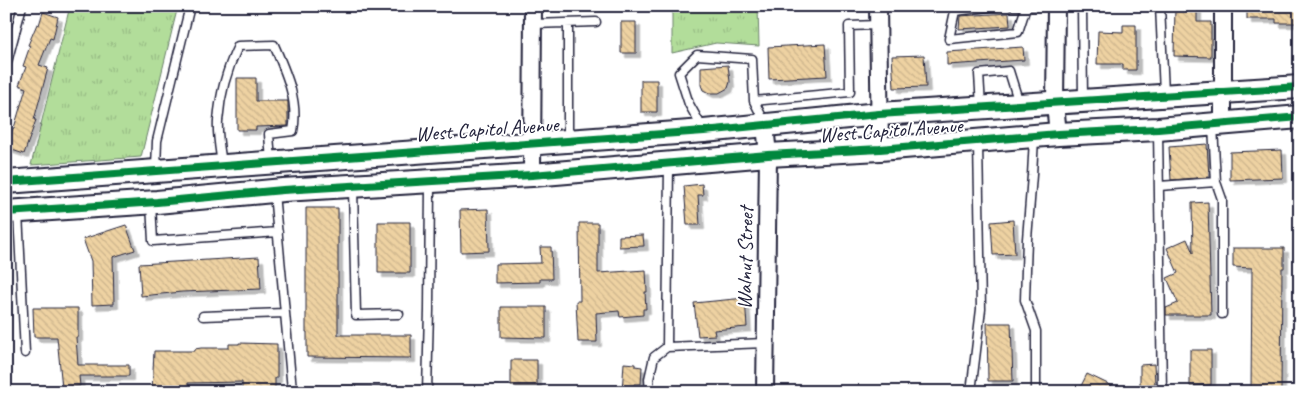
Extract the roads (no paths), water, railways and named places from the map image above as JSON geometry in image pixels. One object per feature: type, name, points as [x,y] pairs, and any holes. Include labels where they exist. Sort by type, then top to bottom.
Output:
[{"type":"main road","name":"West Capitol Avenue","points":[[6,182],[704,131],[879,114],[1300,87]]},
{"type":"main road","name":"West Capitol Avenue","points":[[12,212],[274,191],[532,175],[669,165],[768,155],[880,149],[1300,117]]},
{"type":"main road","points":[[274,191],[286,180],[306,171],[371,167],[384,164],[393,153]]},
{"type":"main road","points":[[194,198],[204,189],[221,180],[259,175],[266,170],[271,162]]},
{"type":"street","points":[[532,175],[533,6]]},
{"type":"street","points":[[878,6],[880,149]]},
{"type":"street","points":[[1056,6],[1055,104],[1058,134]]},
{"type":"street","points":[[1218,124],[1222,91],[1223,6]]},
{"type":"street","name":"Walnut Street","points":[[764,392],[768,155],[766,125]]},
{"type":"lane","points":[[6,66],[22,6]]},
{"type":"lane","points":[[156,171],[156,141],[190,6]]},
{"type":"lane","points":[[997,6],[955,11],[949,39],[1018,32],[1026,7]]},
{"type":"lane","points":[[1013,6],[1034,6]]},
{"type":"lane","points":[[1082,6],[1083,102]]},
{"type":"lane","points":[[1160,6],[1164,96]]},
{"type":"lane","points":[[533,24],[596,22]]},
{"type":"lane","points":[[568,23],[568,140]]},
{"type":"lane","points":[[754,101],[850,92],[849,26],[878,25]]},
{"type":"lane","points":[[222,166],[218,122],[223,92],[231,62],[238,46],[274,46],[292,86],[295,122],[293,131],[269,134],[271,162]]},
{"type":"lane","points":[[704,131],[689,104],[679,73],[697,56],[752,58],[754,101],[766,125]]},
{"type":"lane","points":[[981,108],[979,74],[1009,71],[1020,106]]},
{"type":"lane","points":[[1218,124],[1216,182],[1222,198],[1222,314]]},
{"type":"lane","points":[[1158,129],[1162,392]]},
{"type":"lane","points":[[1034,137],[1026,239],[1025,300],[1036,331],[1036,392]]},
{"type":"lane","points":[[971,392],[981,309],[978,141]]},
{"type":"lane","points":[[668,347],[669,165]]},
{"type":"lane","points":[[427,392],[430,301],[429,181]]},
{"type":"lane","points":[[1159,186],[1216,182]]},
{"type":"lane","points":[[353,186],[356,315],[399,314]]},
{"type":"lane","points":[[274,191],[292,391],[410,392]]},
{"type":"lane","points":[[150,202],[153,241],[278,232]]},
{"type":"lane","points":[[12,212],[25,354]]},
{"type":"lane","points":[[203,316],[285,313]]},
{"type":"lane","points":[[650,392],[649,379],[654,357],[668,347],[765,343]]}]
